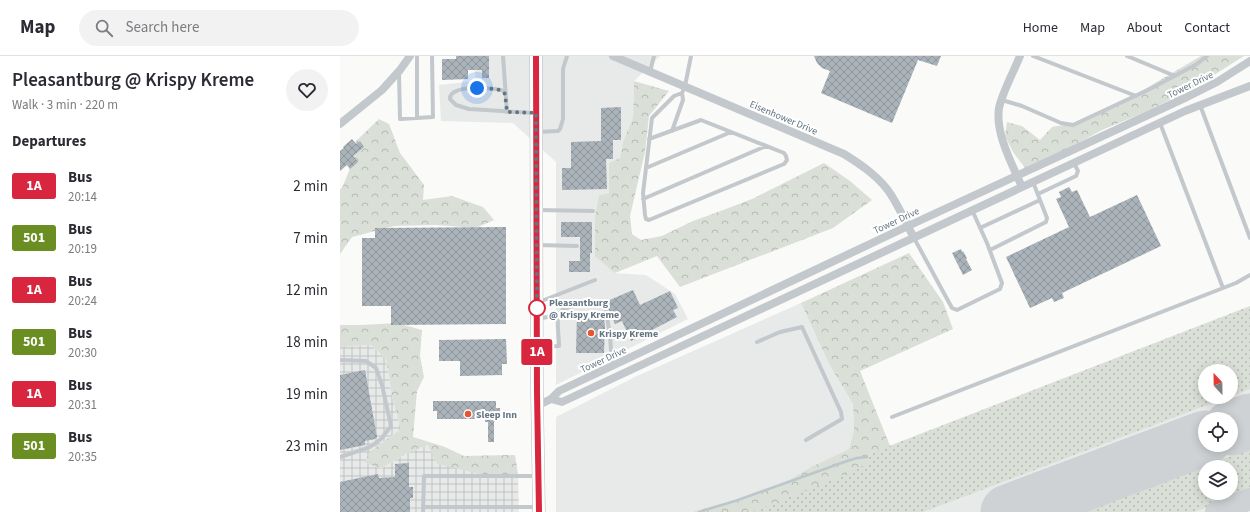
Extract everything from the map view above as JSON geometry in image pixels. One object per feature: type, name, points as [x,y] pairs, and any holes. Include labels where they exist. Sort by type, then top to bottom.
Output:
[{"type":"main road","points":[[536,56],[537,406],[539,509]]},
{"type":"street","points":[[340,124],[382,90],[410,56]]},
{"type":"street","name":"Eisenhower Drive","points":[[613,56],[650,72],[683,90],[825,145],[853,159],[876,177],[888,190],[914,238]]},
{"type":"street","points":[[1020,56],[1002,100],[998,118],[1000,132],[1010,161],[1022,187]]},
{"type":"street","name":"Tower Drive","points":[[537,406],[551,399],[559,391],[908,226],[1187,97],[1217,82],[1250,61]]},
{"type":"street","name":"Tower Drive","points":[[551,399],[562,402],[1160,123],[1200,105],[1250,86]]},
{"type":"lane","points":[[417,56],[417,118]]},
{"type":"lane","points":[[399,71],[400,119],[433,117],[432,56]]},
{"type":"lane","points":[[503,56],[507,112]]},
{"type":"lane","points":[[536,132],[554,131],[560,129],[563,119],[563,69],[567,56]]},
{"type":"lane","points":[[650,72],[654,56]]},
{"type":"lane","points":[[672,131],[683,100],[683,90],[691,56]]},
{"type":"lane","points":[[1033,56],[1136,96]]},
{"type":"lane","points":[[1128,56],[1175,76]]},
{"type":"lane","points":[[1002,100],[1022,106],[1061,123],[1072,125],[1136,96],[1197,64],[1207,56]]},
{"type":"lane","points":[[505,94],[504,91],[500,89],[477,88],[458,90],[452,93],[450,100],[456,105],[469,109],[536,113]]},
{"type":"lane","points":[[649,139],[701,120],[784,153],[787,160],[784,164],[649,220],[646,219],[643,193],[649,139],[652,118],[674,96],[683,90]]},
{"type":"lane","points":[[1200,105],[1250,238]]},
{"type":"lane","points":[[1160,123],[1223,288]]},
{"type":"lane","points":[[646,168],[731,132]]},
{"type":"lane","points":[[643,199],[766,146]]},
{"type":"lane","points":[[1038,194],[1076,176],[1078,172],[1074,163]]},
{"type":"lane","points":[[990,250],[1046,222],[1047,218],[1033,182]]},
{"type":"lane","points":[[980,228],[1040,200]]},
{"type":"lane","points":[[537,210],[593,211]]},
{"type":"lane","points":[[914,238],[952,308],[957,310],[1000,289],[1002,283],[990,250],[972,210]]},
{"type":"lane","points":[[537,245],[578,246]]},
{"type":"lane","points":[[892,417],[1236,283],[1250,275]]},
{"type":"lane","points":[[537,303],[595,280]]},
{"type":"lane","points":[[537,346],[559,346],[558,316],[562,310],[577,305],[601,303],[606,311],[610,335],[611,360],[613,366]]},
{"type":"lane","points":[[537,319],[558,316]]},
{"type":"lane","points":[[757,342],[780,332],[802,327],[841,412],[842,419],[806,440]]},
{"type":"lane","points":[[340,360],[366,361],[376,368],[382,385],[391,426],[381,439],[370,447],[340,457]]},
{"type":"lane","points":[[538,476],[424,476],[424,510],[539,509]]},
{"type":"shaded area","points":[[473,56],[660,56],[634,81],[633,117],[623,142],[620,159],[609,163],[609,193],[599,195],[595,216],[615,273],[646,275],[675,294],[688,319],[556,385],[556,162],[513,123],[441,121],[439,85],[476,81]]},
{"type":"shaded area","points":[[801,303],[829,364],[853,404],[854,430],[849,449],[813,466],[787,482],[743,499],[692,512],[556,512],[556,417],[637,376]]},
{"type":"shaded area","points":[[1250,312],[1250,512],[725,512],[871,458]]},
{"type":"shaded area","points":[[371,345],[386,359],[392,396],[401,429],[372,450],[381,469],[407,453],[428,445],[480,474],[518,474],[519,512],[340,512],[340,347]]},
{"type":"green space","points":[[1201,56],[1244,56],[1184,93],[1143,113],[1102,130],[1075,145],[1025,168],[1013,152],[1005,136],[1007,122],[1022,126],[1040,140],[1052,127],[1075,123],[1116,106]]},
{"type":"green space","points":[[634,81],[669,91],[649,116],[645,152],[630,216],[632,234],[641,240],[662,236],[693,221],[752,199],[824,163],[850,181],[872,200],[833,228],[680,287],[657,256],[615,273],[595,256],[595,216],[599,195],[609,193],[609,163],[620,158],[623,142],[633,117]]},
{"type":"green space","points":[[379,119],[389,124],[400,153],[424,185],[423,200],[452,196],[483,207],[494,220],[476,228],[436,225],[394,226],[352,237],[340,254],[340,189],[342,188],[349,171],[355,142]]},
{"type":"green space","points":[[909,253],[943,302],[953,329],[860,371],[890,446],[871,453],[866,464],[836,478],[749,512],[692,512],[743,499],[786,482],[813,466],[849,449],[854,430],[853,404],[829,364],[801,303]]},
{"type":"green space","points":[[1250,306],[1250,389],[1238,393],[1238,364],[1198,364],[1198,404],[1209,404],[923,512],[749,512],[767,506],[866,464],[871,453]]},
{"type":"green space","points":[[397,323],[422,330],[420,356],[424,377],[417,391],[413,437],[445,447],[464,456],[515,455],[518,474],[480,474],[437,464],[428,445],[407,453],[381,469],[364,462],[372,450],[401,429],[392,396],[386,359],[371,345],[340,347],[340,325]]},
{"type":"green space","points":[[1250,449],[1250,491],[1238,496],[1238,460],[1221,460]]},
{"type":"green space","points":[[1198,468],[1198,500],[1226,500],[1194,512],[1082,512]]},
{"type":"building","points":[[456,56],[489,56],[489,78],[482,78],[482,70],[468,70],[468,79],[442,80],[442,59],[456,59]]},
{"type":"building","points":[[814,56],[941,56],[937,66],[918,60],[892,123],[821,93],[830,71],[822,68],[817,63]]},
{"type":"building","points":[[621,107],[621,140],[613,140],[613,159],[606,159],[607,189],[562,190],[562,168],[571,168],[571,142],[601,141],[601,108]]},
{"type":"building","points":[[352,139],[356,144],[360,141],[364,147],[353,156],[358,162],[350,169],[347,165],[340,171],[340,151]]},
{"type":"building","points":[[1069,187],[1072,192],[1077,190],[1090,217],[1137,195],[1161,246],[1062,293],[1064,298],[1054,302],[1052,298],[1030,308],[1006,257],[1069,227],[1056,199],[1061,197],[1059,192]]},
{"type":"building","points":[[561,222],[592,222],[592,253],[590,253],[590,272],[569,272],[569,261],[580,261],[580,237],[561,237]]},
{"type":"building","points":[[506,227],[506,324],[391,325],[391,306],[362,306],[362,238],[375,238],[375,228]]},
{"type":"building","points":[[961,249],[972,270],[963,275],[952,253]]},
{"type":"building","points":[[633,290],[640,305],[670,291],[678,308],[673,310],[677,317],[631,341],[622,321],[615,324],[605,302]]},
{"type":"building","name":"Krispy Kreme","points":[[577,313],[603,314],[605,325],[604,353],[576,353]]},
{"type":"building","points":[[506,339],[507,364],[502,364],[502,375],[460,376],[460,361],[439,361],[439,340]]},
{"type":"building","points":[[365,370],[377,437],[375,439],[365,441],[365,445],[340,450],[340,375]]},
{"type":"building","name":"Sleep Inn","points":[[433,401],[496,401],[496,408],[500,408],[500,417],[496,417],[496,422],[494,422],[494,442],[488,442],[488,422],[485,422],[485,419],[437,419],[437,411],[433,411]]},
{"type":"building","points":[[409,463],[409,487],[413,487],[413,498],[410,498],[410,512],[340,512],[340,482],[378,474],[379,478],[395,477],[395,464]]},
{"type":"waterway","points":[[699,512],[738,500],[847,461],[867,457]]},
{"type":"taxiway","points":[[1030,512],[1036,504],[1046,498]]},
{"type":"taxiway","points":[[1216,512],[1250,499]]},
{"type":"runway","points":[[1238,425],[1250,421]]},
{"type":"runway","points":[[1008,512],[1198,441]]},
{"type":"bus line","name":"1A","points":[[536,56],[537,392],[539,512]]},
{"type":"place","name":"Pleasantburg @ Krispy Kreme","points":[[537,308]]},
{"type":"place","name":"Krispy Kreme","points":[[591,333]]},
{"type":"place","name":"Sleep Inn","points":[[468,414]]},
{"type":"route","points":[[477,88],[500,89],[504,91],[507,112],[536,113],[537,308]]}]
